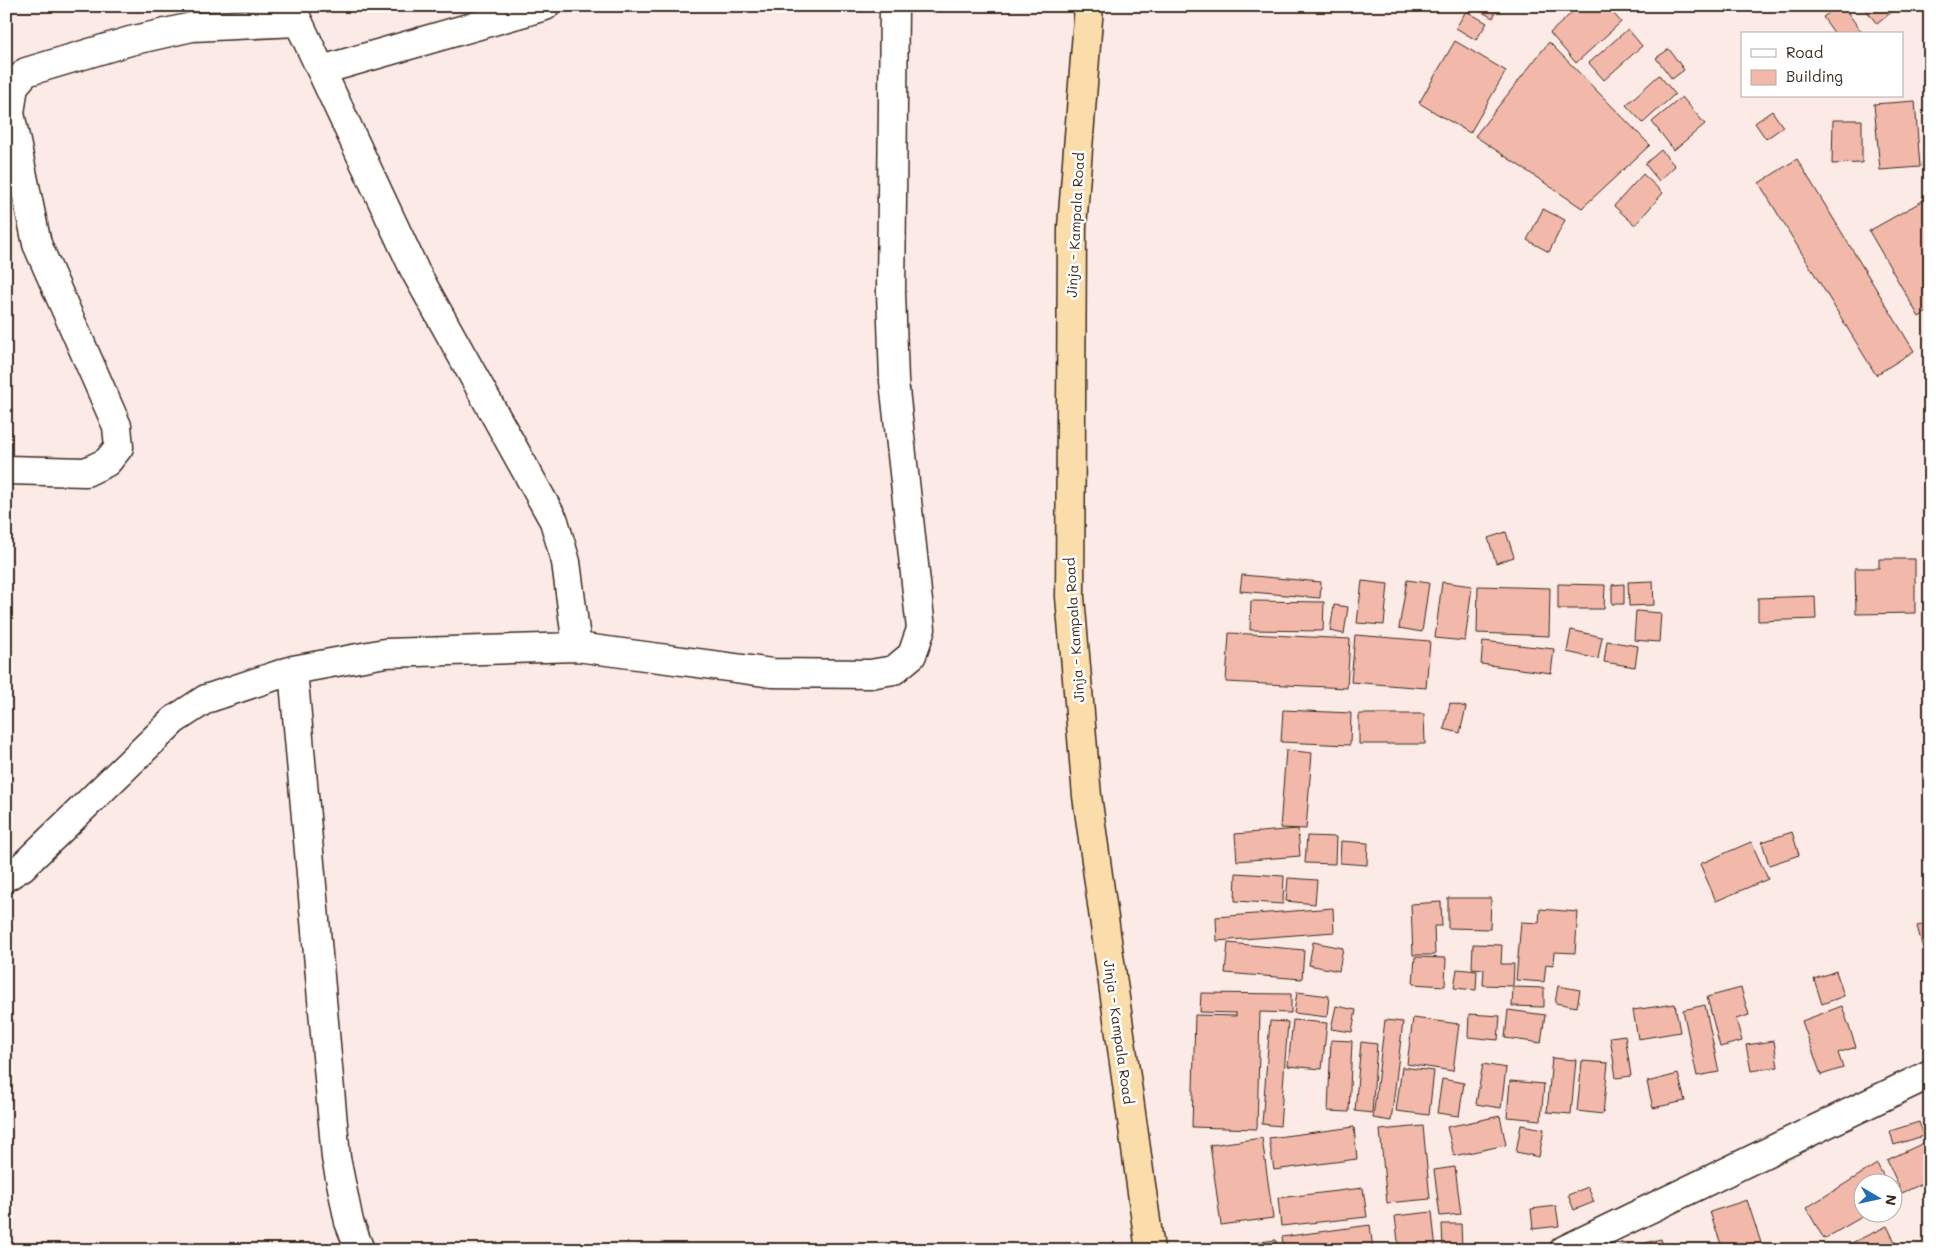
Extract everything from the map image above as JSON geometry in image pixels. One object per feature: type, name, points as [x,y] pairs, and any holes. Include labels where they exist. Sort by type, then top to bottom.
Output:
[{"type":"highway","name":"Jinja - Kampala Road","points":[[1089,6],[1072,227],[1070,597],[1087,796],[1150,1250]]},
{"type":"street","points":[[322,70],[545,6]]},
{"type":"street","points":[[6,877],[22,867],[174,720],[206,699],[293,670],[386,653],[577,647],[772,673],[870,674],[894,670],[912,655],[921,629],[894,381],[891,302],[894,6]]},
{"type":"street","points":[[6,470],[86,472],[107,462],[119,447],[117,426],[37,244],[10,113],[14,86],[26,72],[139,39],[192,27],[295,14],[415,272],[554,522],[566,562],[577,647]]},
{"type":"street","points":[[293,670],[336,1158],[349,1222],[360,1250]]},
{"type":"street","points":[[1564,1250],[1930,1074]]},
{"type":"building","points":[[1471,6],[1498,6],[1493,18]]},
{"type":"building","points":[[1579,6],[1607,6],[1621,22],[1576,63],[1550,33]]},
{"type":"building","points":[[1839,6],[1843,6],[1862,32],[1834,32],[1823,17]]},
{"type":"building","points":[[1863,6],[1899,6],[1877,24]]},
{"type":"building","points":[[1466,11],[1487,23],[1476,40],[1456,28]]},
{"type":"building","points":[[1628,29],[1642,46],[1604,80],[1589,63]]},
{"type":"building","points":[[1455,41],[1506,71],[1470,133],[1419,103]]},
{"type":"building","points":[[1549,42],[1650,145],[1582,208],[1475,136]]},
{"type":"building","points":[[1669,49],[1684,70],[1672,79],[1656,58]]},
{"type":"building","points":[[1659,75],[1675,94],[1643,123],[1626,105]]},
{"type":"building","points":[[1682,97],[1705,124],[1674,150],[1652,122]]},
{"type":"building","points":[[1915,101],[1920,167],[1880,170],[1874,104]]},
{"type":"building","points":[[1772,111],[1783,127],[1766,139],[1755,123]]},
{"type":"building","points":[[1833,120],[1862,120],[1862,163],[1832,164]]},
{"type":"building","points":[[1661,150],[1675,166],[1659,181],[1645,164]]},
{"type":"building","points":[[1797,159],[1914,351],[1876,375],[1759,183]]},
{"type":"building","points":[[1643,174],[1663,193],[1635,225],[1614,206]]},
{"type":"building","points":[[1926,199],[1930,205],[1930,310],[1919,317],[1869,231]]},
{"type":"building","points":[[1543,209],[1565,220],[1549,252],[1527,240]]},
{"type":"building","points":[[1506,532],[1514,557],[1496,563],[1488,538]]},
{"type":"building","points":[[1879,559],[1915,559],[1915,613],[1856,614],[1855,568],[1879,568]]},
{"type":"building","points":[[1242,575],[1321,582],[1320,598],[1240,591]]},
{"type":"building","points":[[1407,580],[1429,583],[1422,632],[1399,628]]},
{"type":"building","points":[[1362,581],[1388,584],[1384,625],[1357,623]]},
{"type":"building","points":[[1653,581],[1654,605],[1629,606],[1628,582]]},
{"type":"building","points":[[1442,582],[1472,586],[1465,641],[1435,638]]},
{"type":"building","points":[[1558,584],[1605,585],[1604,609],[1558,609]]},
{"type":"building","points":[[1624,584],[1624,604],[1612,604],[1612,585]]},
{"type":"building","points":[[1478,586],[1550,588],[1549,636],[1477,633]]},
{"type":"building","points":[[1815,596],[1816,619],[1758,621],[1758,598]]},
{"type":"building","points":[[1251,601],[1324,602],[1323,631],[1250,630]]},
{"type":"building","points":[[1334,605],[1348,607],[1344,634],[1330,631]]},
{"type":"building","points":[[1636,611],[1661,613],[1659,642],[1634,640]]},
{"type":"building","points":[[1571,630],[1602,637],[1598,659],[1567,652]]},
{"type":"building","points":[[1229,633],[1350,639],[1347,688],[1226,682]]},
{"type":"building","points":[[1355,635],[1430,641],[1426,688],[1351,682]]},
{"type":"building","points":[[1483,641],[1554,649],[1551,673],[1481,664]]},
{"type":"building","points":[[1607,641],[1638,646],[1635,667],[1604,662]]},
{"type":"building","points":[[1450,703],[1466,707],[1460,733],[1444,729]]},
{"type":"building","points":[[1283,710],[1351,713],[1350,745],[1281,742]]},
{"type":"building","points":[[1359,714],[1424,714],[1425,744],[1359,744]]},
{"type":"building","points":[[1286,750],[1312,753],[1306,829],[1280,828]]},
{"type":"building","points":[[1298,829],[1300,856],[1237,861],[1235,834]]},
{"type":"building","points":[[1792,832],[1799,855],[1769,865],[1762,842]]},
{"type":"building","points":[[1307,836],[1336,837],[1335,864],[1305,863]]},
{"type":"building","points":[[1341,841],[1368,843],[1367,865],[1340,863]]},
{"type":"building","points":[[1751,842],[1768,879],[1716,901],[1700,864]]},
{"type":"building","points":[[1236,873],[1284,876],[1283,904],[1235,901]]},
{"type":"building","points":[[1288,878],[1317,880],[1315,904],[1286,901]]},
{"type":"building","points":[[1448,898],[1491,898],[1490,929],[1448,928]]},
{"type":"building","points":[[1441,902],[1442,926],[1434,926],[1435,955],[1413,955],[1411,904]]},
{"type":"building","points":[[1333,908],[1334,932],[1217,941],[1216,917]]},
{"type":"building","points":[[1540,909],[1578,912],[1575,953],[1554,952],[1553,965],[1546,964],[1544,982],[1516,980],[1521,922],[1539,923]]},
{"type":"building","points":[[1930,923],[1930,947],[1923,949],[1917,926]]},
{"type":"building","points":[[1313,942],[1343,948],[1339,971],[1309,965]]},
{"type":"building","points":[[1228,943],[1304,950],[1302,979],[1225,973]]},
{"type":"building","points":[[1473,944],[1502,945],[1501,964],[1514,964],[1513,986],[1483,985],[1484,969],[1472,968]]},
{"type":"building","points":[[1415,957],[1446,958],[1445,986],[1413,984]]},
{"type":"building","points":[[1457,969],[1477,971],[1476,990],[1454,988]]},
{"type":"building","points":[[1836,971],[1844,996],[1822,1004],[1814,979]]},
{"type":"building","points":[[1558,986],[1580,990],[1577,1007],[1555,1003]]},
{"type":"building","points":[[1513,987],[1544,988],[1544,1007],[1512,1006]]},
{"type":"building","points":[[1741,988],[1749,1015],[1736,1019],[1742,1041],[1720,1047],[1707,997]]},
{"type":"building","points":[[1297,992],[1329,996],[1327,1017],[1294,1013]]},
{"type":"building","points":[[1201,993],[1291,994],[1291,1013],[1260,1012],[1257,1129],[1192,1127],[1195,1015],[1236,1016],[1236,1013],[1200,1012]]},
{"type":"building","points":[[1675,1004],[1680,1032],[1638,1039],[1633,1010]]},
{"type":"building","points":[[1705,1005],[1719,1072],[1697,1076],[1683,1010]]},
{"type":"building","points":[[1336,1006],[1356,1010],[1352,1032],[1331,1029]]},
{"type":"building","points":[[1842,1006],[1856,1047],[1838,1053],[1843,1068],[1821,1075],[1802,1021]]},
{"type":"building","points":[[1508,1010],[1545,1015],[1541,1043],[1505,1038]]},
{"type":"building","points":[[1469,1014],[1500,1016],[1498,1040],[1468,1037]]},
{"type":"building","points":[[1413,1018],[1459,1024],[1453,1071],[1407,1064]]},
{"type":"building","points":[[1293,1020],[1327,1023],[1322,1069],[1288,1066]]},
{"type":"building","points":[[1385,1020],[1403,1022],[1391,1121],[1373,1118]]},
{"type":"building","points":[[1270,1021],[1288,1022],[1280,1126],[1262,1124]]},
{"type":"building","points":[[1625,1035],[1631,1076],[1616,1078],[1610,1037]]},
{"type":"building","points":[[1331,1040],[1352,1041],[1349,1112],[1328,1111]]},
{"type":"building","points":[[1774,1041],[1778,1067],[1751,1071],[1746,1045]]},
{"type":"building","points":[[1361,1042],[1377,1044],[1372,1113],[1355,1111]]},
{"type":"building","points":[[1552,1058],[1576,1060],[1571,1114],[1547,1112]]},
{"type":"building","points":[[1582,1061],[1608,1063],[1603,1114],[1577,1111]]},
{"type":"building","points":[[1483,1064],[1506,1068],[1501,1108],[1476,1104]]},
{"type":"building","points":[[1402,1067],[1434,1071],[1429,1115],[1396,1111]]},
{"type":"building","points":[[1678,1074],[1685,1101],[1653,1108],[1647,1082]]},
{"type":"building","points":[[1442,1079],[1464,1083],[1459,1116],[1437,1113]]},
{"type":"building","points":[[1510,1081],[1544,1084],[1541,1120],[1507,1117]]},
{"type":"building","points":[[1500,1116],[1506,1145],[1454,1156],[1447,1127]]},
{"type":"building","points":[[1919,1122],[1923,1136],[1894,1145],[1890,1131]]},
{"type":"building","points":[[1521,1125],[1544,1129],[1539,1157],[1516,1152]]},
{"type":"building","points":[[1423,1126],[1430,1199],[1387,1203],[1380,1130]]},
{"type":"building","points":[[1354,1127],[1357,1159],[1274,1170],[1269,1138]]},
{"type":"building","points":[[1262,1138],[1273,1218],[1221,1225],[1210,1145]]},
{"type":"building","points":[[1930,1140],[1930,1180],[1904,1192],[1904,1174],[1893,1174],[1887,1160]]},
{"type":"building","points":[[1877,1164],[1882,1174],[1861,1174]]},
{"type":"building","points":[[1455,1167],[1461,1214],[1440,1216],[1434,1170]]},
{"type":"building","points":[[1854,1178],[1854,1222],[1824,1239],[1806,1208]]},
{"type":"building","points":[[1588,1187],[1594,1202],[1574,1210],[1568,1195]]},
{"type":"building","points":[[1363,1188],[1367,1217],[1281,1226],[1278,1198]]},
{"type":"building","points":[[1747,1200],[1763,1249],[1723,1250],[1710,1212]]},
{"type":"building","points":[[1556,1206],[1559,1226],[1533,1229],[1531,1209]]},
{"type":"building","points":[[1432,1212],[1436,1250],[1399,1250],[1395,1216]]},
{"type":"building","points":[[1442,1224],[1461,1224],[1462,1248],[1443,1248]]},
{"type":"building","points":[[1370,1225],[1373,1250],[1284,1250],[1282,1237]]},
{"type":"building","points":[[1887,1226],[1897,1246],[1890,1250],[1837,1250]]},
{"type":"building","points":[[1661,1239],[1664,1250],[1635,1250],[1634,1246]]},
{"type":"building","points":[[1276,1240],[1277,1250],[1228,1250],[1227,1246]]},
{"type":"building","points":[[1628,1243],[1631,1250],[1611,1250]]}]
